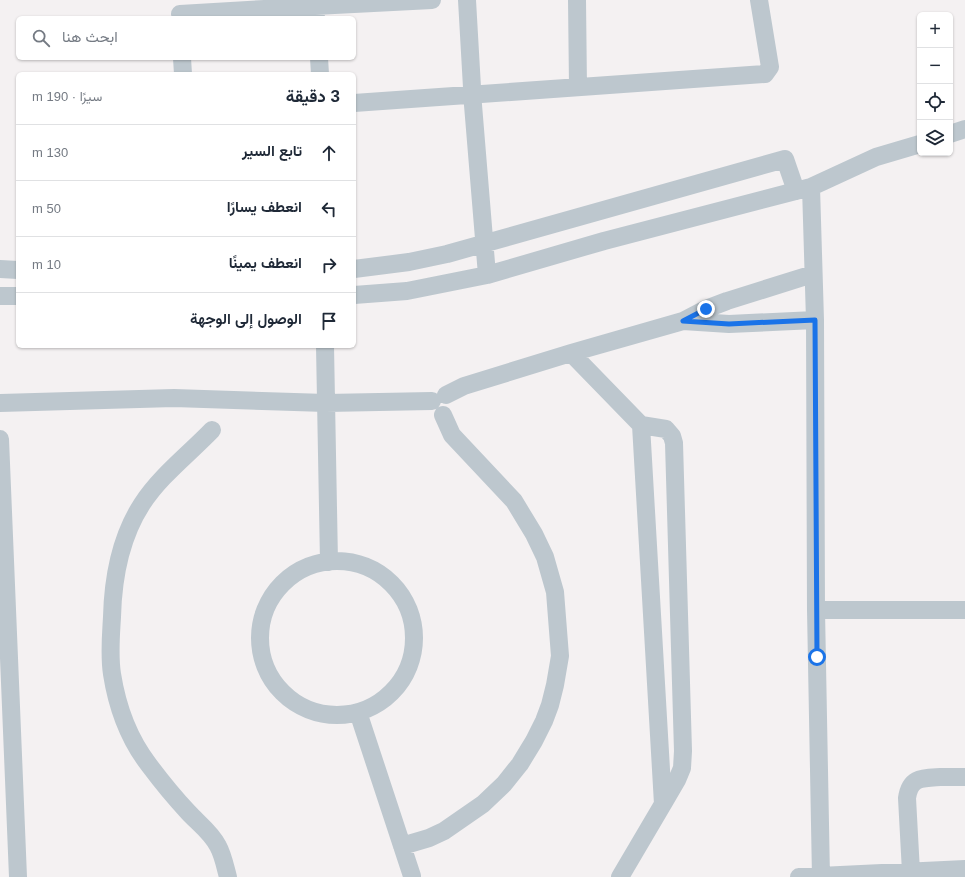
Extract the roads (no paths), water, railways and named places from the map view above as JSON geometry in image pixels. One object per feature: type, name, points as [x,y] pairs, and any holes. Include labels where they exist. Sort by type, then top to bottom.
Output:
[{"type":"street","points":[[180,11],[315,8],[432,0]]},
{"type":"street","points":[[467,0],[487,276]]},
{"type":"street","points":[[577,0],[578,87]]},
{"type":"street","points":[[356,103],[765,74],[770,67],[759,0]]},
{"type":"street","points":[[182,60],[183,72]]},
{"type":"street","points":[[319,60],[320,72]]},
{"type":"street","points":[[953,133],[965,129]]},
{"type":"street","points":[[356,295],[407,291],[487,276],[604,241],[804,189],[876,157],[917,145]]},
{"type":"street","points":[[356,269],[409,262],[447,254],[786,159],[804,189],[813,274],[815,320],[816,610],[821,877]]},
{"type":"street","points":[[0,270],[16,270]]},
{"type":"street","points":[[402,846],[429,838],[444,831],[483,804],[512,774],[531,747],[544,721],[555,685],[560,656],[555,592],[547,563],[534,534],[514,502],[452,434],[443,416],[438,415],[433,411],[431,406],[439,398],[464,386],[683,321],[726,301],[813,274]]},
{"type":"street","points":[[0,296],[16,296]]},
{"type":"street","points":[[683,321],[729,324],[815,320]]},
{"type":"street","points":[[325,348],[329,562]]},
{"type":"street","points":[[571,353],[642,424],[666,429],[672,436],[674,443],[677,587],[683,751],[682,768],[677,780],[620,877]]},
{"type":"street","points":[[0,403],[174,398],[326,403],[439,398]]},
{"type":"street","points":[[642,424],[663,804]]},
{"type":"street","points":[[212,430],[156,485],[142,503],[126,535],[119,556],[114,580],[111,647],[112,674],[118,700],[133,742],[149,765],[188,812],[211,834],[218,845],[228,877]]},
{"type":"street","points":[[0,439],[18,877]]},
{"type":"street","points":[[340,561],[362,566],[381,575],[397,590],[403,599],[414,630],[413,651],[410,662],[401,681],[394,690],[378,704],[358,712],[328,715],[308,710],[294,702],[282,693],[272,681],[265,667],[260,648],[259,637],[262,617],[276,590],[300,570],[319,563],[340,561]]},
{"type":"street","points":[[651,588],[677,587]]},
{"type":"street","points":[[816,610],[965,610]]},
{"type":"street","points":[[652,619],[678,616]]},
{"type":"street","points":[[358,712],[402,846],[416,877]]},
{"type":"street","points":[[911,872],[907,798],[908,791],[912,784],[917,780],[924,778],[965,777]]},
{"type":"street","points":[[799,877],[911,872],[958,872]]}]
